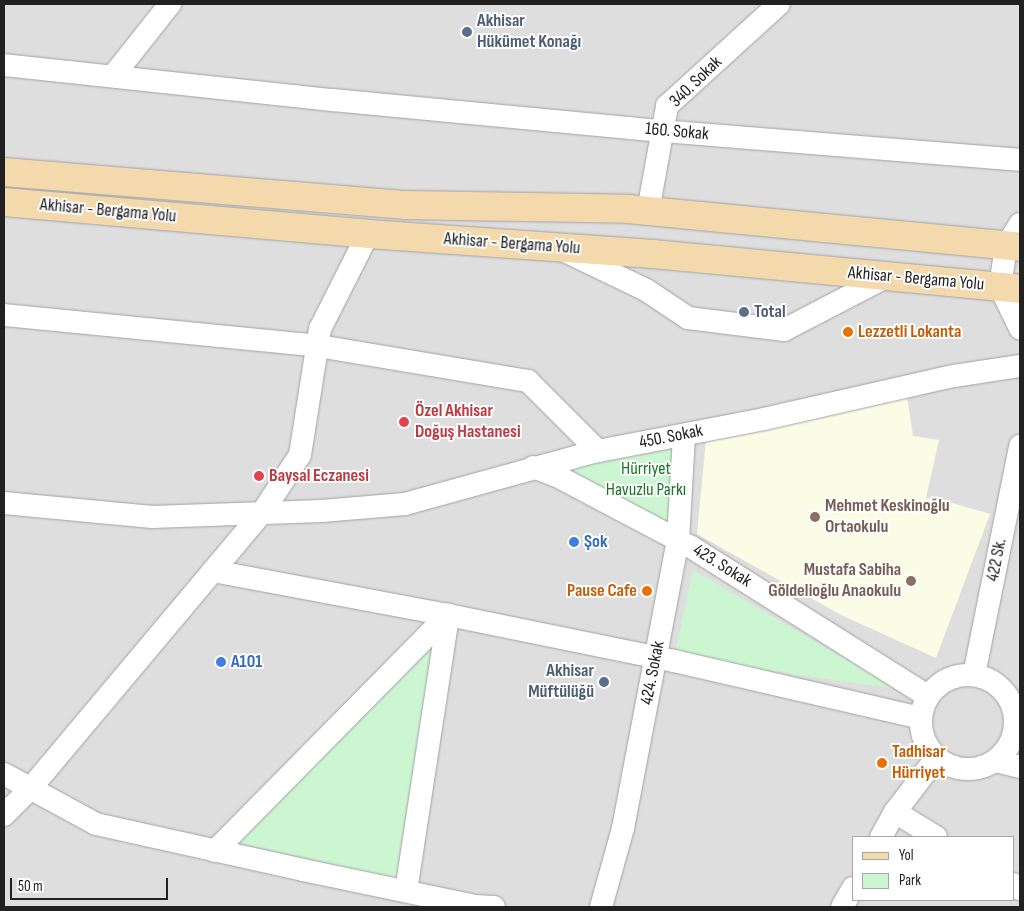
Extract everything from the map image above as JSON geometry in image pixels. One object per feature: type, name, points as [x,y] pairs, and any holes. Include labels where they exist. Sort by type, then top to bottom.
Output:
[{"type":"main road","name":"Akhisar - Bergama Yolu","points":[[4,172],[407,205],[648,211],[1016,239]]},
{"type":"main road","name":"Akhisar - Bergama Yolu","points":[[4,202],[368,234],[653,254],[1010,288]]},
{"type":"street","points":[[113,76],[170,4]]},
{"type":"street","name":"340. Sokak","points":[[648,211],[667,106],[779,4]]},
{"type":"street","name":"160. Sokak","points":[[4,65],[333,100],[662,131],[1020,160]]},
{"type":"street","points":[[4,815],[30,790],[262,513],[300,455],[320,329],[368,234]]},
{"type":"street","points":[[1016,239],[1010,288],[1020,328]]},
{"type":"street","points":[[557,247],[646,290],[688,318],[784,330],[886,277]]},
{"type":"street","points":[[4,315],[318,346],[528,381],[598,451]]},
{"type":"street","name":"450. Sokak","points":[[4,503],[152,517],[322,511],[406,504],[533,467],[598,451],[764,419],[954,376],[1020,366]]},
{"type":"street","name":"424. Sokak","points":[[601,907],[623,828],[678,540],[684,435]]},
{"type":"street","name":"422 Sk.","points":[[974,675],[1020,451]]},
{"type":"street","name":"423. Sokak","points":[[533,467],[557,476],[678,540],[928,696]]},
{"type":"street","points":[[213,571],[448,614],[656,658],[922,718]]},
{"type":"street","points":[[215,851],[448,614]]},
{"type":"street","points":[[406,892],[448,614]]},
{"type":"street","points":[[974,675],[988,679],[1002,688],[1016,703],[1016,718],[1014,734],[1008,749],[996,761],[982,768],[965,769],[949,765],[936,757],[925,738],[922,718],[928,696],[945,681],[959,676],[974,675]]},
{"type":"street","points":[[882,836],[895,812],[936,757]]},
{"type":"street","points":[[996,761],[1020,767]]},
{"type":"street","points":[[4,774],[30,790],[96,824],[406,892],[438,903],[481,907]]},
{"type":"street","points":[[895,812],[934,836]]},
{"type":"street","points":[[842,907],[852,890]]},
{"type":"shaded area","points":[[4,4],[1020,4],[1020,907],[4,907]]},
{"type":"shaded area","name":"Mehmet Keskinoğlu Ortaokulu","points":[[907,396],[913,436],[939,440],[926,498],[942,500],[990,514],[936,658],[841,615],[697,534],[706,440]]},
{"type":"green space","name":"Hürriyet Havuzlu Parkı","points":[[678,444],[673,530],[564,465]]},
{"type":"green space","points":[[693,570],[897,689],[674,657]]},
{"type":"green space","points":[[436,634],[399,880],[236,842]]},
{"type":"place","name":"Akhisar Hükümet Konağı","points":[[467,32]]},
{"type":"place","name":"Total","points":[[744,312]]},
{"type":"place","name":"Lezzetli Lokanta","points":[[848,332]]},
{"type":"place","name":"Özel Akhisar Doğuş Hastanesi","points":[[404,422]]},
{"type":"place","name":"Baysal Eczanesi","points":[[259,476]]},
{"type":"place","name":"Mehmet Keskinoğlu Ortaokulu","points":[[815,517]]},
{"type":"place","name":"Şok","points":[[574,542]]},
{"type":"place","name":"Mustafa Sabiha Göldelioğlu Anaokulu","points":[[911,581]]},
{"type":"place","name":"Pause Cafe","points":[[647,591]]},
{"type":"place","name":"A101","points":[[221,662]]},
{"type":"place","name":"Akhisar Müftülüğü","points":[[604,682]]},
{"type":"place","name":"Tadhisar Hürriyet","points":[[882,763]]}]
